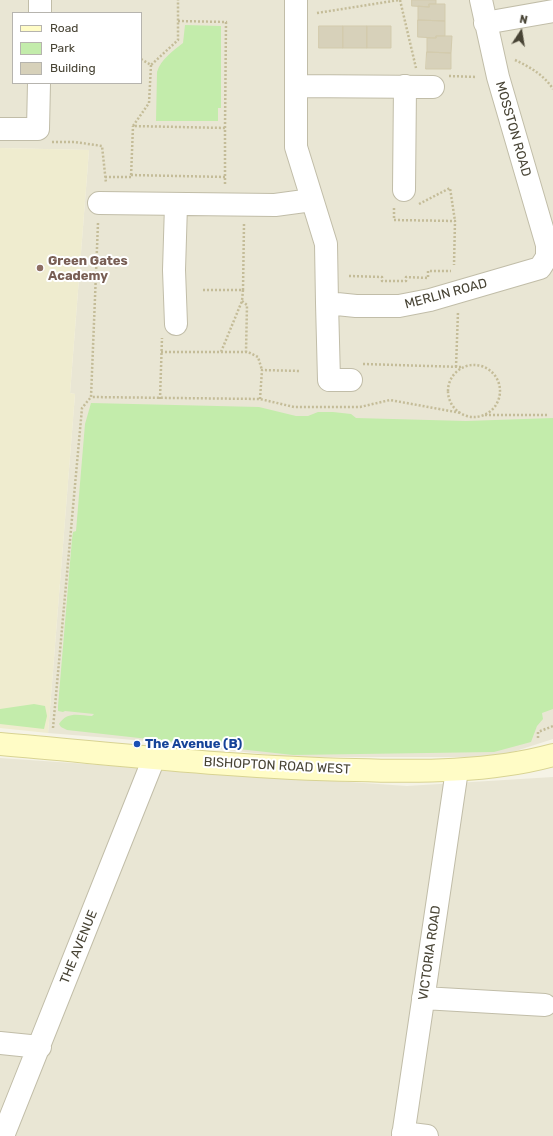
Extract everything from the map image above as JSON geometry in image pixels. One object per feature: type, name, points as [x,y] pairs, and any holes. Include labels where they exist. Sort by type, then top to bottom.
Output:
[{"type":"street","points":[[40,0],[40,12]]},
{"type":"street","points":[[296,0],[296,147],[326,244],[326,303],[329,380],[351,380]]},
{"type":"street","name":"MOSSTON ROAD","points":[[481,0],[496,68],[547,245],[547,267]]},
{"type":"street","points":[[485,23],[553,10]]},
{"type":"street","points":[[296,86],[418,83],[402,203]]},
{"type":"street","points":[[0,128],[38,129],[39,84]]},
{"type":"street","points":[[99,203],[275,205],[312,200]]},
{"type":"street","points":[[176,205],[174,270],[176,324]]},
{"type":"street","name":"MERLIN ROAD","points":[[326,303],[356,306],[399,306],[430,300],[547,267]]},
{"type":"street","name":"BISHOPTON ROAD WEST","points":[[0,744],[291,769],[380,771],[457,770],[539,759],[553,755]]},
{"type":"street","name":"THE AVENUE","points":[[3,1136],[40,1047],[154,758]]},
{"type":"street","name":"VICTORIA ROAD","points":[[403,1135],[457,770]]},
{"type":"street","points":[[423,998],[544,1005]]},
{"type":"street","points":[[0,1043],[40,1047]]},
{"type":"street","points":[[403,1135],[427,1136]]},
{"type":"path","points":[[131,175],[133,126],[149,103],[151,65],[178,40],[178,0]]},
{"type":"path","points":[[317,20],[317,12],[400,0],[418,83],[438,76],[496,68],[508,56],[527,65],[546,79],[553,89]]},
{"type":"path","points":[[178,21],[226,22],[225,204]]},
{"type":"path","points":[[142,60],[151,65]]},
{"type":"path","points":[[133,126],[225,128]]},
{"type":"path","points":[[38,129],[45,142],[75,142],[102,146],[106,184],[99,203],[91,397],[82,408],[51,748]]},
{"type":"path","points":[[105,177],[131,177],[131,175],[225,177]]},
{"type":"path","points":[[454,265],[455,220],[450,188],[402,203],[394,220],[455,220]]},
{"type":"path","points":[[221,352],[242,301],[244,223]]},
{"type":"path","points":[[349,276],[382,277],[382,281],[406,281],[406,277],[428,278],[428,271],[454,272]]},
{"type":"path","points":[[203,290],[243,290]]},
{"type":"path","points":[[242,301],[247,305],[246,352]]},
{"type":"path","points":[[456,367],[458,310]]},
{"type":"path","points":[[160,399],[162,333],[176,324]]},
{"type":"path","points":[[161,352],[246,352],[258,357],[262,370],[260,399]]},
{"type":"path","points":[[351,380],[353,364],[456,367],[474,365],[487,369],[496,378],[499,384],[500,390],[497,403],[493,409],[483,416]]},
{"type":"path","points":[[461,413],[452,404],[448,391],[452,378],[464,367]]},
{"type":"path","points":[[262,370],[300,371]]},
{"type":"path","points":[[91,397],[260,399],[294,408],[360,407],[390,400],[461,413],[472,417],[548,415]]},
{"type":"shaded area","points":[[0,0],[553,0],[553,739],[497,757],[288,757],[159,742],[48,733],[75,394],[70,393],[89,150],[0,148]]},
{"type":"shaded area","points":[[0,148],[89,150],[70,393],[75,394],[48,733],[0,728]]},
{"type":"shaded area","points":[[0,758],[407,786],[553,777],[553,1136],[0,1136]]},
{"type":"green space","points":[[185,25],[221,26],[221,108],[218,108],[218,121],[156,121],[157,72],[164,59],[183,43]]},
{"type":"green space","points":[[91,403],[259,407],[296,416],[308,416],[318,412],[333,412],[351,414],[356,418],[466,421],[553,418],[553,709],[542,713],[543,719],[537,726],[531,742],[494,752],[293,755],[67,730],[61,727],[59,724],[62,720],[70,715],[92,716],[94,714],[58,711],[72,539],[73,532],[76,531],[85,424]]},
{"type":"green space","points":[[34,704],[45,706],[47,716],[44,729],[0,724],[0,709]]},
{"type":"building","points":[[412,0],[436,0],[436,4],[429,4],[429,7],[412,6]]},
{"type":"building","points":[[429,4],[445,4],[445,21],[418,20],[418,6],[429,7]]},
{"type":"building","points":[[418,20],[445,21],[445,36],[436,36],[436,38],[418,37]]},
{"type":"building","points":[[319,26],[343,26],[343,48],[319,48]]},
{"type":"building","points":[[343,26],[367,26],[367,48],[343,48]]},
{"type":"building","points":[[367,26],[391,26],[391,48],[367,48]]},
{"type":"building","points":[[436,36],[452,36],[451,53],[427,52],[427,38],[436,38]]},
{"type":"building","points":[[427,52],[451,53],[451,69],[426,69]]},
{"type":"place","name":"Green Gates Academy","points":[[40,268]]},
{"type":"place","name":"The Avenue (B)","points":[[137,744]]}]
